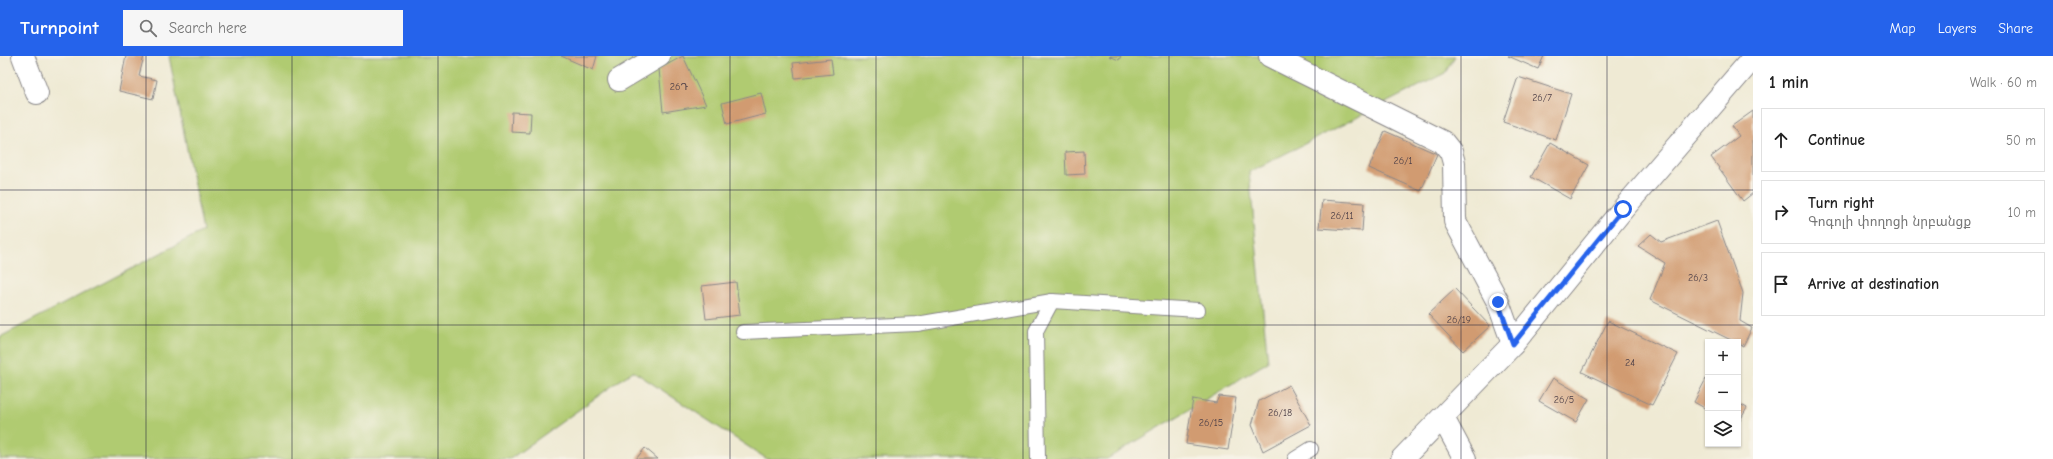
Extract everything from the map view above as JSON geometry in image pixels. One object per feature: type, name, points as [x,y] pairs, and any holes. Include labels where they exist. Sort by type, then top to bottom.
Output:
[{"type":"street","points":[[23,56],[37,93]]},
{"type":"street","points":[[619,80],[659,56]]},
{"type":"street","points":[[1270,56],[1443,142],[1451,152],[1454,163],[1455,222],[1498,302],[1513,344]]},
{"type":"street","points":[[1402,459],[1513,344],[1623,209],[1753,58]]},
{"type":"street","points":[[1443,418],[1465,459]]},
{"type":"lane","points":[[1038,459],[1036,332],[1052,301]]},
{"type":"lane","points":[[743,332],[917,324],[1052,301],[1198,310]]},
{"type":"lane","points":[[1295,459],[1311,449]]},
{"type":"green space","points":[[169,56],[1455,56],[1445,73],[1249,172],[1268,362],[1107,459],[767,459],[633,371],[510,459],[0,459],[0,337],[203,231]]},
{"type":"building","points":[[126,56],[144,56],[139,76],[157,80],[153,99],[119,91]]},
{"type":"building","points":[[561,56],[597,56],[593,70]]},
{"type":"building","points":[[683,56],[706,105],[663,112],[659,69]]},
{"type":"building","points":[[1109,56],[1121,56],[1119,60]]},
{"type":"building","points":[[1508,56],[1544,56],[1538,69]]},
{"type":"building","points":[[831,59],[833,74],[795,78],[793,63]]},
{"type":"building","points":[[1518,77],[1571,94],[1556,140],[1503,122]]},
{"type":"building","points":[[761,93],[766,114],[727,124],[722,103]]},
{"type":"building","points":[[1753,111],[1753,193],[1743,201],[1711,157],[1739,136],[1732,126]]},
{"type":"building","points":[[512,112],[531,113],[530,133],[511,132]]},
{"type":"building","points":[[1385,131],[1437,154],[1421,191],[1369,168]]},
{"type":"building","points":[[1550,143],[1589,165],[1570,199],[1531,177]]},
{"type":"building","points":[[1084,151],[1085,174],[1066,175],[1065,152]]},
{"type":"building","points":[[1322,200],[1364,203],[1362,231],[1319,228]]},
{"type":"building","points":[[1717,221],[1743,293],[1740,321],[1752,328],[1743,346],[1741,345],[1741,339],[1729,339],[1650,300],[1665,263],[1638,246],[1651,234],[1661,242]]},
{"type":"building","points":[[736,282],[740,315],[706,319],[702,286]]},
{"type":"building","points":[[1455,289],[1490,326],[1463,351],[1428,314]]},
{"type":"building","points":[[1608,321],[1678,354],[1652,405],[1582,372]]},
{"type":"building","points":[[1553,378],[1589,399],[1576,422],[1539,401]]},
{"type":"building","points":[[1705,381],[1705,408],[1694,402]]},
{"type":"building","points":[[1289,385],[1311,425],[1263,451],[1252,425],[1259,401]]},
{"type":"building","points":[[1219,396],[1236,398],[1228,450],[1186,444],[1193,399],[1216,403]]},
{"type":"building","points":[[1741,405],[1747,408],[1741,419]]},
{"type":"building","points":[[645,448],[658,459],[636,459]]},
{"type":"route","points":[[1498,302],[1513,344],[1623,209]]}]
